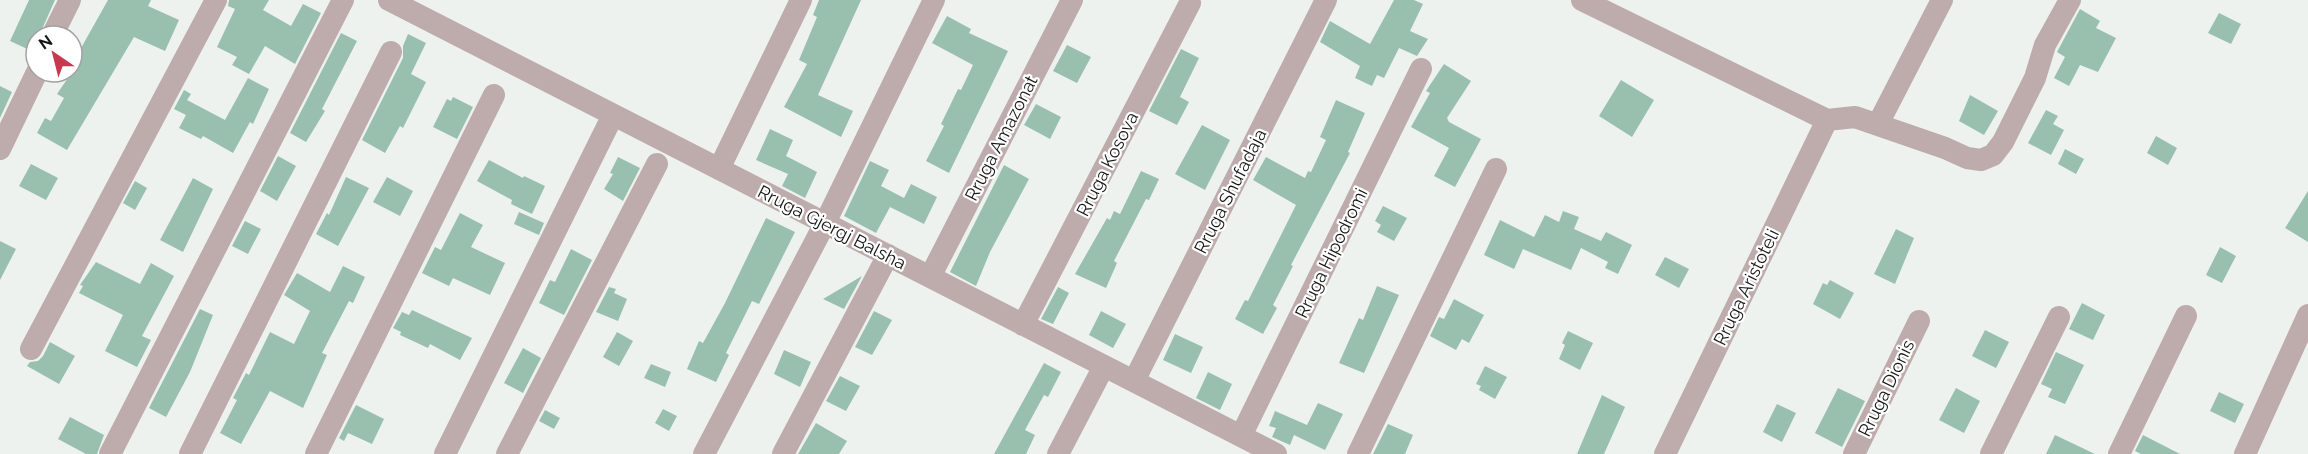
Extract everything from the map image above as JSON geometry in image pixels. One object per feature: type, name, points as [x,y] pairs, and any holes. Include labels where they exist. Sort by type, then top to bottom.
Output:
[{"type":"street","points":[[58,24],[70,0]]},
{"type":"street","points":[[31,349],[216,0]]},
{"type":"street","points":[[110,454],[343,0]]},
{"type":"street","name":"Rruga Gjergj Balsha","points":[[388,0],[1276,454]]},
{"type":"street","points":[[719,169],[801,0]]},
{"type":"street","points":[[704,454],[825,223],[934,0]]},
{"type":"street","name":"Rruga Amazonat","points":[[930,277],[1072,0]]},
{"type":"street","name":"Rruga Shufadaja","points":[[1134,381],[1326,0]]},
{"type":"street","points":[[1582,0],[1827,120],[1855,117],[1967,158],[1981,160],[1993,155],[2003,142],[2034,78],[2046,45],[2070,0]]},
{"type":"street","points":[[1878,124],[1942,0]]},
{"type":"street","name":"Rruga Kosova","points":[[1023,325],[1190,3]]},
{"type":"street","points":[[190,454],[390,52]]},
{"type":"street","name":"Rruga Hipodromi","points":[[1241,436],[1421,69]]},
{"type":"street","points":[[0,150],[31,84]]},
{"type":"street","points":[[316,454],[494,95]]},
{"type":"street","points":[[445,454],[613,115]]},
{"type":"street","name":"Rruga Aristoteli","points":[[1665,454],[1827,120]]},
{"type":"street","points":[[507,454],[657,164]]},
{"type":"street","points":[[1358,454],[1496,169]]},
{"type":"street","points":[[783,454],[888,255]]},
{"type":"street","points":[[2246,454],[2308,315]]},
{"type":"street","points":[[2119,454],[2186,316]]},
{"type":"street","points":[[1990,454],[2059,317]]},
{"type":"street","name":"Rruga Dionis","points":[[1854,454],[1919,321]]},
{"type":"street","points":[[1058,454],[1104,366]]},
{"type":"building","points":[[29,0],[55,0],[44,24],[24,24],[24,47],[10,41]]},
{"type":"building","points":[[108,0],[151,0],[148,6],[179,20],[165,51],[134,37],[67,150],[37,133],[45,118],[51,121],[64,98],[57,94],[64,84],[84,84],[84,43]]},
{"type":"building","points":[[229,0],[269,0],[263,10],[291,26],[303,4],[321,13],[295,64],[265,46],[249,74],[232,65],[237,57],[217,47],[235,9],[228,6]]},
{"type":"building","points":[[819,0],[861,0],[818,95],[853,111],[841,137],[784,107],[807,64],[799,60],[817,17],[813,15]]},
{"type":"building","points":[[1394,0],[1414,0],[1423,4],[1410,31],[1428,39],[1417,56],[1399,48],[1384,78],[1377,75],[1372,86],[1355,78],[1360,66],[1320,42],[1330,21],[1370,44]]},
{"type":"building","points":[[2080,9],[2100,21],[2096,28],[2116,38],[2098,72],[2080,65],[2069,86],[2054,78],[2065,57],[2057,52]]},
{"type":"building","points":[[2219,13],[2241,24],[2231,44],[2208,33]]},
{"type":"building","points":[[947,16],[971,29],[969,33],[1008,51],[949,173],[926,161],[944,126],[941,124],[958,89],[961,90],[973,65],[932,43]]},
{"type":"building","points":[[341,33],[357,41],[322,109],[325,111],[306,142],[290,133]]},
{"type":"building","points":[[408,34],[426,43],[411,74],[426,82],[403,128],[400,126],[385,153],[362,140],[403,58],[403,46]]},
{"type":"building","points":[[1067,45],[1091,57],[1077,83],[1053,71]]},
{"type":"building","points":[[1181,49],[1199,58],[1180,97],[1189,102],[1177,125],[1149,111]]},
{"type":"building","points":[[1444,64],[1471,81],[1447,118],[1449,122],[1481,139],[1455,187],[1434,176],[1449,148],[1411,127],[1430,93],[1426,91]]},
{"type":"building","points":[[248,78],[269,89],[253,124],[250,122],[233,153],[203,136],[201,139],[179,128],[186,115],[174,109],[184,90],[191,94],[187,100],[225,120]]},
{"type":"building","points":[[1621,80],[1654,100],[1632,137],[1599,116]]},
{"type":"building","points":[[0,86],[12,92],[0,118]]},
{"type":"building","points":[[1970,95],[1998,111],[1984,135],[1959,121]]},
{"type":"building","points":[[453,97],[473,107],[457,139],[433,127],[447,99],[451,101]]},
{"type":"building","points":[[1336,100],[1365,113],[1348,152],[1350,153],[1291,265],[1293,266],[1273,305],[1277,308],[1263,334],[1235,319],[1245,300],[1248,301],[1296,205],[1253,180],[1266,157],[1305,178],[1308,171],[1311,172],[1326,140],[1320,137]]},
{"type":"building","points":[[1036,104],[1061,117],[1050,139],[1024,125]]},
{"type":"building","points":[[2046,110],[2058,116],[2053,124],[2064,130],[2051,155],[2028,143]]},
{"type":"building","points":[[1202,125],[1230,140],[1205,190],[1175,174]]},
{"type":"building","points":[[770,129],[793,140],[786,156],[817,172],[805,198],[782,186],[788,174],[756,160]]},
{"type":"building","points":[[2156,136],[2177,148],[2168,165],[2147,153]]},
{"type":"building","points":[[2065,149],[2084,159],[2076,174],[2058,164]]},
{"type":"building","points":[[278,156],[296,166],[277,201],[260,191]]},
{"type":"building","points":[[618,157],[640,168],[623,201],[604,189],[613,174],[610,173]]},
{"type":"building","points":[[489,160],[523,178],[524,176],[545,186],[532,214],[511,204],[512,200],[477,181]]},
{"type":"building","points":[[870,161],[889,170],[881,186],[904,198],[911,184],[937,197],[924,224],[890,207],[876,233],[844,216]]},
{"type":"building","points":[[31,164],[58,178],[46,200],[19,186]]},
{"type":"building","points":[[1004,165],[1029,179],[990,252],[976,286],[950,272]]},
{"type":"building","points":[[1141,171],[1159,179],[1114,261],[1117,263],[1106,288],[1075,274],[1107,218],[1110,220],[1114,211],[1120,214]]},
{"type":"building","points":[[346,177],[369,188],[338,246],[316,234],[327,213],[329,215]]},
{"type":"building","points":[[387,177],[413,191],[400,216],[373,202]]},
{"type":"building","points":[[193,178],[213,189],[183,252],[160,240]]},
{"type":"building","points":[[135,181],[147,188],[135,210],[123,203]]},
{"type":"building","points":[[2308,191],[2308,242],[2285,228]]},
{"type":"building","points":[[1383,206],[1407,218],[1394,241],[1377,232],[1381,225],[1375,221]]},
{"type":"building","points":[[1563,211],[1579,217],[1574,229],[1601,241],[1606,232],[1632,245],[1618,274],[1605,268],[1608,262],[1581,248],[1571,270],[1523,249],[1514,269],[1484,255],[1500,220],[1534,237],[1545,215],[1559,222]]},
{"type":"building","points":[[519,212],[544,223],[539,235],[514,224]]},
{"type":"building","points":[[460,213],[483,225],[471,247],[505,263],[490,295],[453,278],[449,286],[422,273],[435,247],[441,250]]},
{"type":"building","points":[[766,218],[795,232],[759,304],[752,301],[726,353],[729,355],[716,382],[687,369],[699,341],[703,343],[725,303]]},
{"type":"building","points":[[245,221],[261,229],[248,254],[232,246]]},
{"type":"building","points":[[1896,229],[1914,238],[1895,284],[1874,274]]},
{"type":"building","points":[[0,241],[16,249],[0,280]]},
{"type":"building","points":[[2220,247],[2236,256],[2222,283],[2206,275]]},
{"type":"building","points":[[571,249],[592,260],[564,315],[539,303],[550,280],[555,282]]},
{"type":"building","points":[[1665,257],[1689,269],[1679,288],[1655,275]]},
{"type":"building","points":[[96,262],[140,284],[151,263],[174,276],[142,336],[151,340],[137,367],[105,351],[123,315],[79,293],[83,286],[80,285]]},
{"type":"building","points":[[343,266],[365,277],[353,303],[349,301],[322,353],[327,355],[303,408],[270,391],[241,444],[220,433],[237,400],[233,398],[246,373],[249,375],[270,332],[294,344],[310,311],[284,295],[297,273],[330,292]]},
{"type":"building","points":[[862,276],[844,309],[823,299]]},
{"type":"building","points":[[1830,280],[1854,293],[1840,319],[1813,304],[1823,283],[1827,285]]},
{"type":"building","points":[[1377,286],[1399,295],[1364,373],[1339,363],[1359,318],[1363,320]]},
{"type":"building","points":[[609,287],[616,289],[614,293],[627,299],[618,321],[596,312]]},
{"type":"building","points":[[1058,287],[1069,293],[1053,324],[1041,319]]},
{"type":"building","points":[[1454,299],[1484,315],[1469,343],[1462,339],[1456,350],[1430,336],[1439,317],[1444,319]]},
{"type":"building","points":[[2082,303],[2105,315],[2093,340],[2069,329]]},
{"type":"building","points":[[200,309],[213,315],[190,372],[166,417],[149,408]]},
{"type":"building","points":[[412,310],[472,338],[460,360],[430,344],[428,348],[400,335],[401,332],[393,328],[402,312],[409,315]]},
{"type":"building","points":[[874,311],[892,320],[872,355],[855,347]]},
{"type":"building","points":[[1101,311],[1126,324],[1113,348],[1089,335]]},
{"type":"building","points":[[1985,330],[2009,342],[1996,368],[1972,356]]},
{"type":"building","points":[[1568,331],[1593,343],[1580,370],[1559,359],[1565,345],[1562,343]]},
{"type":"building","points":[[617,332],[633,341],[619,366],[603,357]]},
{"type":"building","points":[[1175,334],[1203,347],[1191,373],[1163,360]]},
{"type":"building","points":[[50,342],[75,356],[59,384],[27,366],[30,362],[38,361],[43,356]]},
{"type":"building","points":[[523,348],[541,358],[523,393],[504,383]]},
{"type":"building","points":[[784,350],[811,362],[800,387],[774,374]]},
{"type":"building","points":[[2056,352],[2084,365],[2065,404],[2048,397],[2052,389],[2041,384]]},
{"type":"building","points":[[1044,363],[1061,372],[1048,397],[1044,395],[1025,430],[1035,435],[1026,454],[994,454]]},
{"type":"building","points":[[651,364],[671,372],[665,387],[644,378]]},
{"type":"building","points":[[1485,366],[1507,377],[1495,399],[1479,390],[1481,386],[1476,384]]},
{"type":"building","points":[[1208,372],[1232,384],[1220,410],[1196,398]]},
{"type":"building","points":[[840,376],[860,386],[846,411],[826,401]]},
{"type":"building","points":[[1838,388],[1865,401],[1842,447],[1815,433]]},
{"type":"building","points":[[1956,388],[1980,401],[1964,433],[1939,420]]},
{"type":"building","points":[[2219,392],[2244,404],[2235,423],[2210,411]]},
{"type":"building","points":[[1602,395],[1625,407],[1604,454],[1577,454]]},
{"type":"building","points":[[1318,403],[1343,414],[1325,450],[1294,435],[1290,445],[1272,437],[1276,428],[1269,426],[1275,411],[1307,425]]},
{"type":"building","points":[[1777,404],[1796,413],[1782,442],[1763,432]]},
{"type":"building","points":[[356,405],[384,419],[372,444],[348,433],[344,441],[339,438]]},
{"type":"building","points":[[663,409],[677,416],[669,431],[655,423]]},
{"type":"building","points":[[545,410],[560,418],[554,429],[539,421]]},
{"type":"building","points":[[70,417],[104,435],[97,454],[86,454],[58,439]]},
{"type":"building","points":[[816,423],[847,441],[839,454],[798,454]]},
{"type":"building","points":[[1388,424],[1413,435],[1405,454],[1373,454]]},
{"type":"building","points":[[2055,435],[2095,454],[2046,454]]},
{"type":"building","points":[[2143,435],[2180,454],[2141,454],[2135,451]]}]
